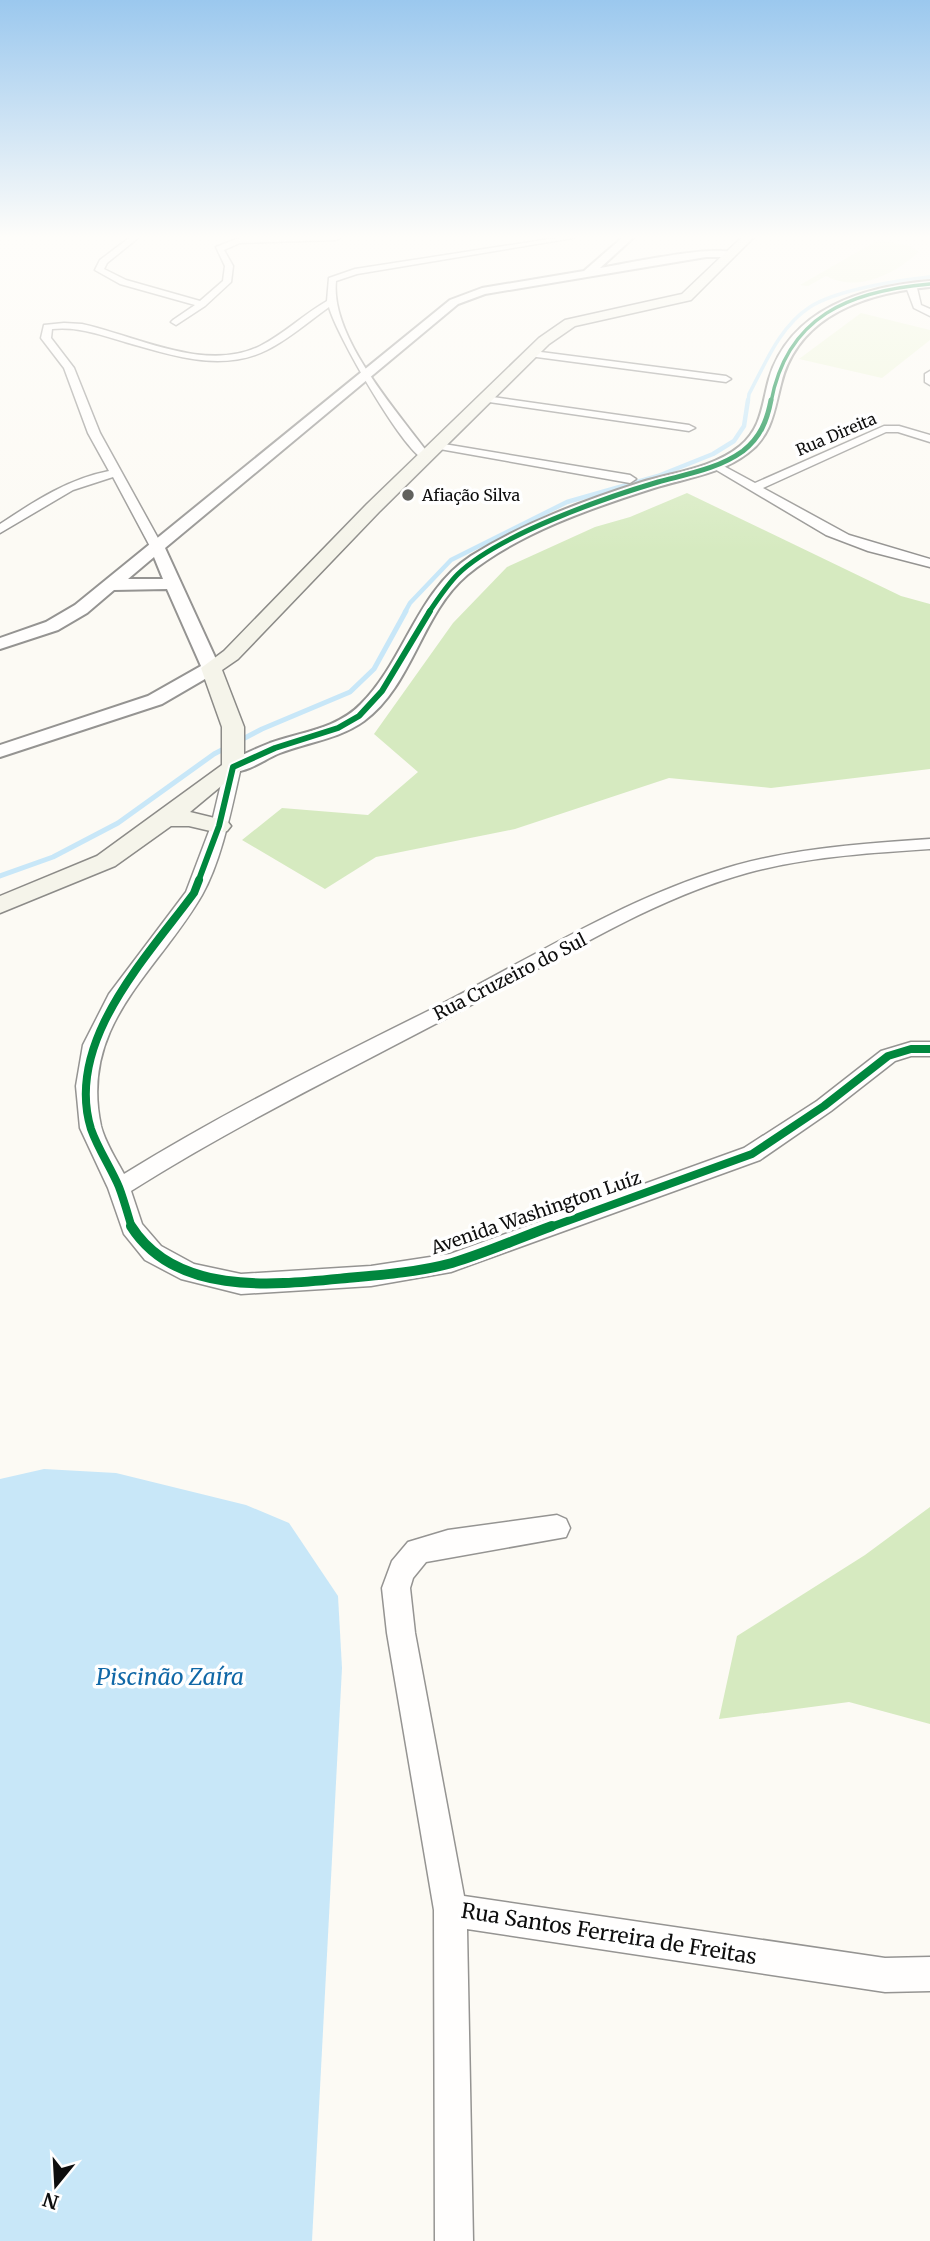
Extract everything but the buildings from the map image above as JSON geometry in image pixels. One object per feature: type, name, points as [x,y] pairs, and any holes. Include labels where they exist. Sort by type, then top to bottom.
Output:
[{"type":"main road","points":[[0,905],[106,860],[166,820],[233,747],[211,668],[239,647],[425,457],[544,343]]},
{"type":"main road","points":[[166,820],[189,819],[219,826]]},
{"type":"street","points":[[0,751],[155,700],[211,668],[158,549],[94,433],[69,368],[50,343]]},
{"type":"street","points":[[140,343],[184,355],[226,358],[253,352],[271,343]]},
{"type":"street","points":[[349,343],[365,375],[425,457]]},
{"type":"street","points":[[0,644],[52,626],[111,587],[405,343]]},
{"type":"street","points":[[233,747],[280,746],[342,727],[366,710],[391,680],[456,574],[474,561],[517,537],[584,507],[731,459],[759,438],[764,429],[777,374],[793,343]]},
{"type":"street","points":[[533,354],[726,379]]},
{"type":"street","points":[[930,374],[930,382]]},
{"type":"street","points":[[486,399],[689,428]]},
{"type":"street","points":[[401,427],[442,442],[630,479]]},
{"type":"street","name":"Rua Direita","points":[[757,486],[884,429],[899,429],[930,439]]},
{"type":"street","points":[[714,465],[757,486],[819,526],[866,547],[930,563]]},
{"type":"street","points":[[0,530],[68,486],[81,480],[116,473]]},
{"type":"street","points":[[148,529],[189,522]]},
{"type":"street","points":[[111,587],[165,565]]},
{"type":"street","points":[[111,587],[147,583],[173,584]]},
{"type":"street","name":"Avenida Washington Luíz","points":[[233,747],[219,826],[194,893],[119,994],[93,1045],[86,1086],[91,1128],[119,1188],[132,1228],[153,1253],[188,1272],[241,1284],[307,1282],[371,1276],[451,1263],[752,1154],[824,1107],[888,1056],[911,1049],[930,1049]]},
{"type":"street","name":"Rua Cruzeiro do Sul","points":[[119,1188],[195,1140],[293,1089],[640,910],[717,877],[771,863],[930,844]]},
{"type":"street","points":[[450,1910],[401,1633],[396,1588],[402,1570],[418,1551],[448,1543],[557,1528]]},
{"type":"street","name":"Rua Santos Ferreira de Freitas","points":[[454,2241],[450,1910],[885,1975],[930,1974]]},
{"type":"green space","points":[[821,343],[927,343],[882,378],[799,359]]},
{"type":"green space","points":[[687,493],[901,596],[930,604],[930,769],[771,788],[669,778],[515,829],[376,857],[325,889],[242,840],[282,808],[368,815],[418,772],[374,734],[453,623],[507,567],[595,527],[630,517]]},
{"type":"green space","points":[[930,1507],[930,1724],[849,1702],[719,1719],[737,1636],[865,1555]]},
{"type":"water","name":"Piscinão Zaíra","points":[[44,1469],[116,1473],[246,1505],[289,1523],[338,1596],[342,1668],[312,2241],[0,2241],[0,1479]]},
{"type":"waterway","points":[[748,402],[749,394],[776,343]]},
{"type":"waterway","points":[[405,612],[410,603],[451,560],[567,502],[658,476],[713,454],[734,441],[744,426],[748,400]]},
{"type":"waterway","points":[[0,876],[53,857],[118,823],[214,754],[262,729],[350,692],[374,669],[406,611]]},
{"type":"cycle path","points":[[792,343],[777,375],[765,425],[744,450],[709,468],[645,486],[558,518],[476,560],[459,573],[444,590],[395,672],[359,716],[338,728],[275,748],[233,767],[219,826],[194,893],[119,994],[93,1045],[86,1086],[91,1128],[119,1188],[132,1228],[153,1253],[189,1272],[241,1284],[371,1276],[451,1263],[752,1154],[824,1106],[888,1056],[911,1049],[930,1049]]},
{"type":"place","name":"Afiação Silva","points":[[408,495]]}]
